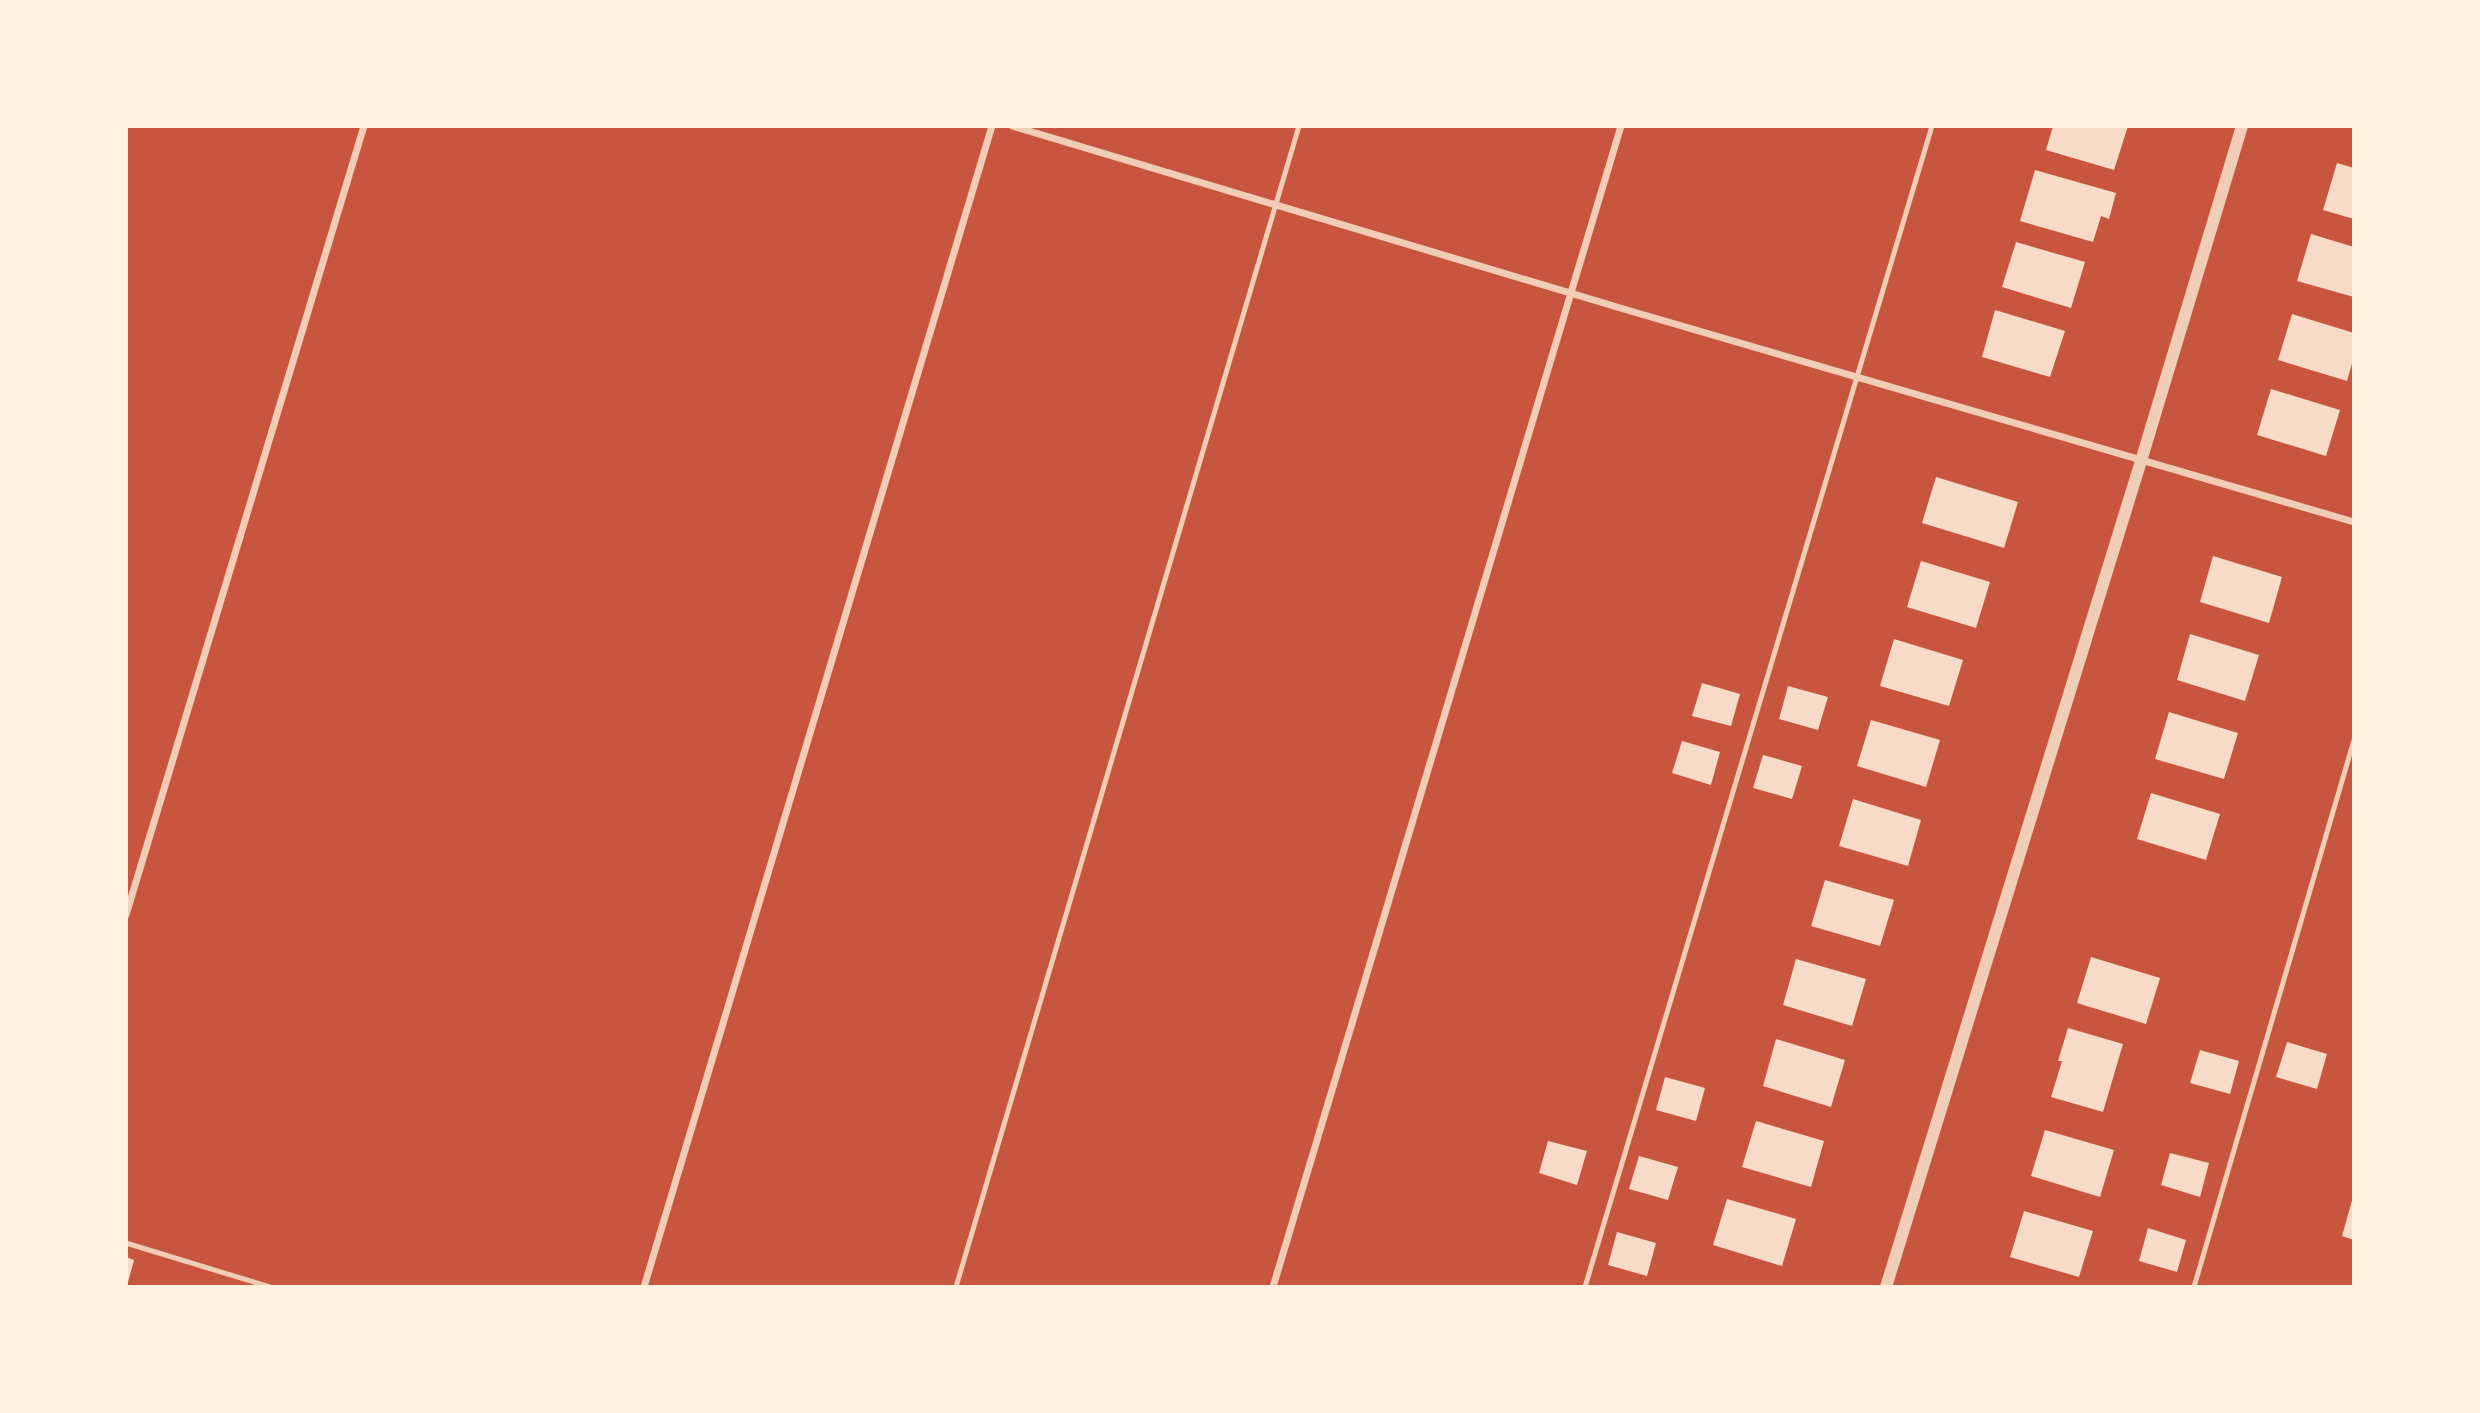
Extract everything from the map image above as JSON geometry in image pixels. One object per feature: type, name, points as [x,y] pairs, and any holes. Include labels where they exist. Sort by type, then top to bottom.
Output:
[{"type":"street","points":[[126,915],[364,126]]},
{"type":"street","points":[[644,1287],[992,126]]},
{"type":"street","points":[[1012,126],[2354,522]]},
{"type":"street","points":[[1273,1287],[1621,126]]},
{"type":"street","points":[[1886,1287],[2242,126]]},
{"type":"lane","points":[[956,1287],[1299,126]]},
{"type":"lane","points":[[1585,1287],[1932,126]]},
{"type":"lane","points":[[2193,1287],[2354,740]]},
{"type":"lane","points":[[126,1243],[270,1287]]},
{"type":"building","points":[[2053,126],[2128,126],[2114,170],[2046,150]]},
{"type":"building","points":[[2337,163],[2354,168],[2354,219],[2323,210]]},
{"type":"building","points":[[2035,170],[2116,193],[2109,219],[2101,216],[2093,242],[2020,221]]},
{"type":"building","points":[[2311,234],[2354,247],[2354,297],[2297,281]]},
{"type":"building","points":[[2016,242],[2085,262],[2071,308],[2002,287]]},
{"type":"building","points":[[1995,310],[2065,331],[2050,377],[1982,357]]},
{"type":"building","points":[[2292,314],[2354,333],[2354,357],[2347,381],[2278,360]]},
{"type":"building","points":[[2271,389],[2340,410],[2326,456],[2257,435]]},
{"type":"building","points":[[1936,477],[2018,502],[2004,548],[1922,523]]},
{"type":"building","points":[[2213,556],[2282,577],[2269,623],[2200,602]]},
{"type":"building","points":[[1921,561],[1990,582],[1976,628],[1907,607]]},
{"type":"building","points":[[2190,634],[2259,655],[2245,701],[2177,680]]},
{"type":"building","points":[[1894,639],[1963,660],[1949,706],[1880,686]]},
{"type":"building","points":[[1702,683],[1740,694],[1731,726],[1692,716]]},
{"type":"building","points":[[1788,686],[1828,697],[1818,730],[1779,719]]},
{"type":"building","points":[[2169,712],[2238,733],[2224,779],[2155,759]]},
{"type":"building","points":[[1871,720],[1940,740],[1926,787],[1857,766]]},
{"type":"building","points":[[1682,741],[1720,752],[1711,785],[1672,773]]},
{"type":"building","points":[[1763,755],[1802,766],[1792,799],[1753,788]]},
{"type":"building","points":[[2151,793],[2220,814],[2206,860],[2137,839]]},
{"type":"building","points":[[1853,799],[1921,820],[1908,866],[1839,846]]},
{"type":"building","points":[[1825,880],[1894,900],[1880,946],[1811,926]]},
{"type":"building","points":[[2091,957],[2160,978],[2146,1024],[2077,1003]]},
{"type":"building","points":[[1796,959],[1866,979],[1852,1026],[1783,1005]]},
{"type":"building","points":[[2068,1028],[2123,1044],[2103,1112],[2051,1097]]},
{"type":"building","points":[[1776,1039],[1845,1060],[1831,1107],[1763,1086]]},
{"type":"building","points":[[2287,1042],[2327,1054],[2317,1089],[2276,1077]]},
{"type":"building","points":[[2200,1050],[2239,1061],[2230,1094],[2190,1083]]},
{"type":"building","points":[[1665,1077],[1705,1088],[1696,1121],[1656,1110]]},
{"type":"building","points":[[1756,1121],[1824,1141],[1811,1187],[1742,1167]]},
{"type":"building","points":[[2045,1130],[2114,1150],[2100,1197],[2031,1176]]},
{"type":"building","points":[[1548,1141],[1587,1151],[1577,1185],[1539,1173]]},
{"type":"building","points":[[2170,1153],[2209,1163],[2200,1197],[2161,1185]]},
{"type":"building","points":[[1639,1156],[1678,1167],[1668,1200],[1629,1189]]},
{"type":"building","points":[[2354,1197],[2354,1240],[2342,1236]]},
{"type":"building","points":[[1727,1199],[1796,1219],[1782,1266],[1713,1245]]},
{"type":"building","points":[[2024,1211],[2093,1231],[2079,1277],[2010,1257]]},
{"type":"building","points":[[2148,1228],[2186,1240],[2177,1272],[2139,1261]]},
{"type":"building","points":[[1617,1232],[1656,1243],[1647,1276],[1608,1265]]},
{"type":"building","points":[[126,1257],[134,1260],[127,1286],[126,1285]]}]
